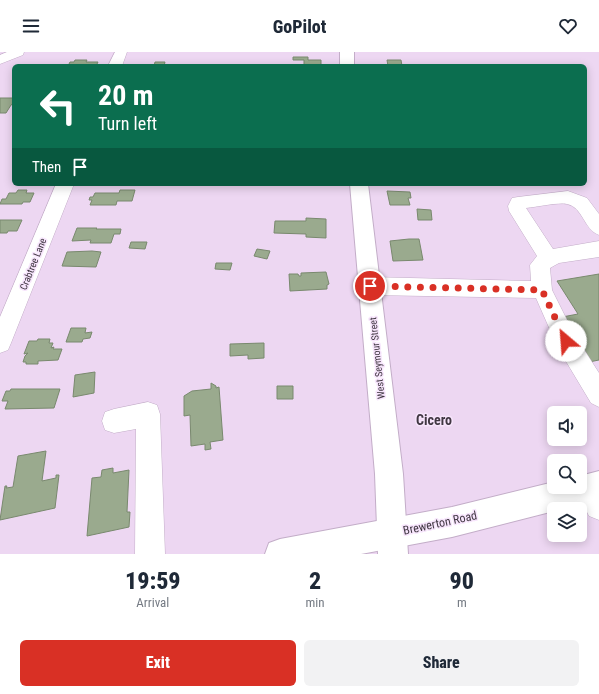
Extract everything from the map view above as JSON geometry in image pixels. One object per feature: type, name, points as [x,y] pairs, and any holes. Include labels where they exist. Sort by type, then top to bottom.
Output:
[{"type":"main road","points":[[346,52],[348,64]]},
{"type":"main road","name":"West Seymour Street","points":[[359,186],[389,474],[393,543]]},
{"type":"main road","name":"Brewerton Road","points":[[280,554],[393,543],[452,522],[596,493]]},
{"type":"street","points":[[0,60],[18,52]]},
{"type":"street","points":[[116,64],[121,52]]},
{"type":"street","name":"Crabtree Lane","points":[[0,343],[64,186]]},
{"type":"street","points":[[548,258],[518,211],[518,203],[568,197],[581,203],[599,228]]},
{"type":"street","points":[[599,250],[548,258],[540,265],[542,290],[566,341],[599,394]]},
{"type":"street","points":[[370,286],[542,290]]},
{"type":"street","points":[[114,421],[148,414],[150,554]]},
{"type":"building","points":[[293,57],[308,57],[308,60],[321,60],[321,64],[304,64],[304,60],[293,60]]},
{"type":"building","points":[[75,60],[87,60],[86,62],[98,62],[97,64],[69,64],[70,62],[74,62]]},
{"type":"building","points":[[387,60],[401,60],[402,64],[388,64]]},
{"type":"building","points":[[155,62],[165,62],[164,64],[154,64]]},
{"type":"building","points":[[0,98],[12,98],[12,104],[6,113],[0,113]]},
{"type":"building","points":[[18,190],[27,190],[26,193],[34,193],[30,202],[23,202],[22,204],[0,204],[2,199],[6,199],[9,193],[16,193]]},
{"type":"building","points":[[120,190],[135,190],[132,201],[117,201],[116,205],[90,205],[92,200],[89,200],[90,197],[93,197],[95,193],[119,193]]},
{"type":"building","points":[[387,191],[410,192],[411,198],[408,198],[410,205],[390,205]]},
{"type":"building","points":[[417,209],[431,210],[432,220],[418,220]]},
{"type":"building","points":[[306,218],[326,219],[326,238],[306,237],[306,234],[274,233],[275,221],[306,221]]},
{"type":"building","points":[[0,220],[22,220],[17,231],[0,233]]},
{"type":"building","points":[[77,228],[121,229],[120,234],[114,234],[111,243],[90,243],[91,240],[72,241]]},
{"type":"building","points":[[419,239],[423,260],[393,261],[390,241]]},
{"type":"building","points":[[131,242],[147,242],[145,249],[129,248]]},
{"type":"building","points":[[257,249],[270,251],[267,259],[254,256]]},
{"type":"building","points":[[67,252],[101,252],[96,267],[62,266]]},
{"type":"building","points":[[216,263],[232,263],[230,270],[215,269]]},
{"type":"building","points":[[326,272],[329,284],[327,285],[327,289],[290,291],[289,274],[298,274],[301,276],[301,273]]},
{"type":"building","points":[[599,274],[599,360],[584,363],[557,318],[578,314],[557,281]]},
{"type":"building","points":[[71,328],[86,328],[85,333],[92,332],[90,338],[83,339],[82,342],[66,342]]},
{"type":"building","points":[[38,339],[50,339],[49,343],[53,343],[51,348],[54,347],[53,349],[62,349],[58,360],[38,361],[38,364],[26,364],[26,362],[23,362],[28,353],[24,354],[29,341],[37,341]]},
{"type":"building","points":[[264,343],[264,358],[248,359],[248,355],[230,356],[230,344]]},
{"type":"building","points":[[95,372],[94,393],[73,397],[75,375]]},
{"type":"building","points":[[211,383],[216,386],[216,388],[219,387],[223,440],[210,442],[211,449],[205,450],[205,444],[191,446],[190,415],[184,416],[184,396],[192,391],[211,389]]},
{"type":"building","points":[[277,386],[293,386],[293,399],[277,399]]},
{"type":"building","points":[[11,389],[60,389],[54,408],[5,409],[8,401],[2,401],[6,391],[10,391]]},
{"type":"building","points":[[46,451],[42,481],[56,478],[56,475],[59,475],[55,508],[0,520],[5,486],[7,486],[6,488],[13,487],[18,456]]},
{"type":"building","points":[[113,468],[113,473],[129,470],[127,512],[130,512],[129,527],[87,536],[92,478],[101,477],[102,470]]},
{"type":"district","name":"Cicero","points":[[434,420]]},
{"type":"route","points":[[370,286],[542,290],[566,341]]}]
